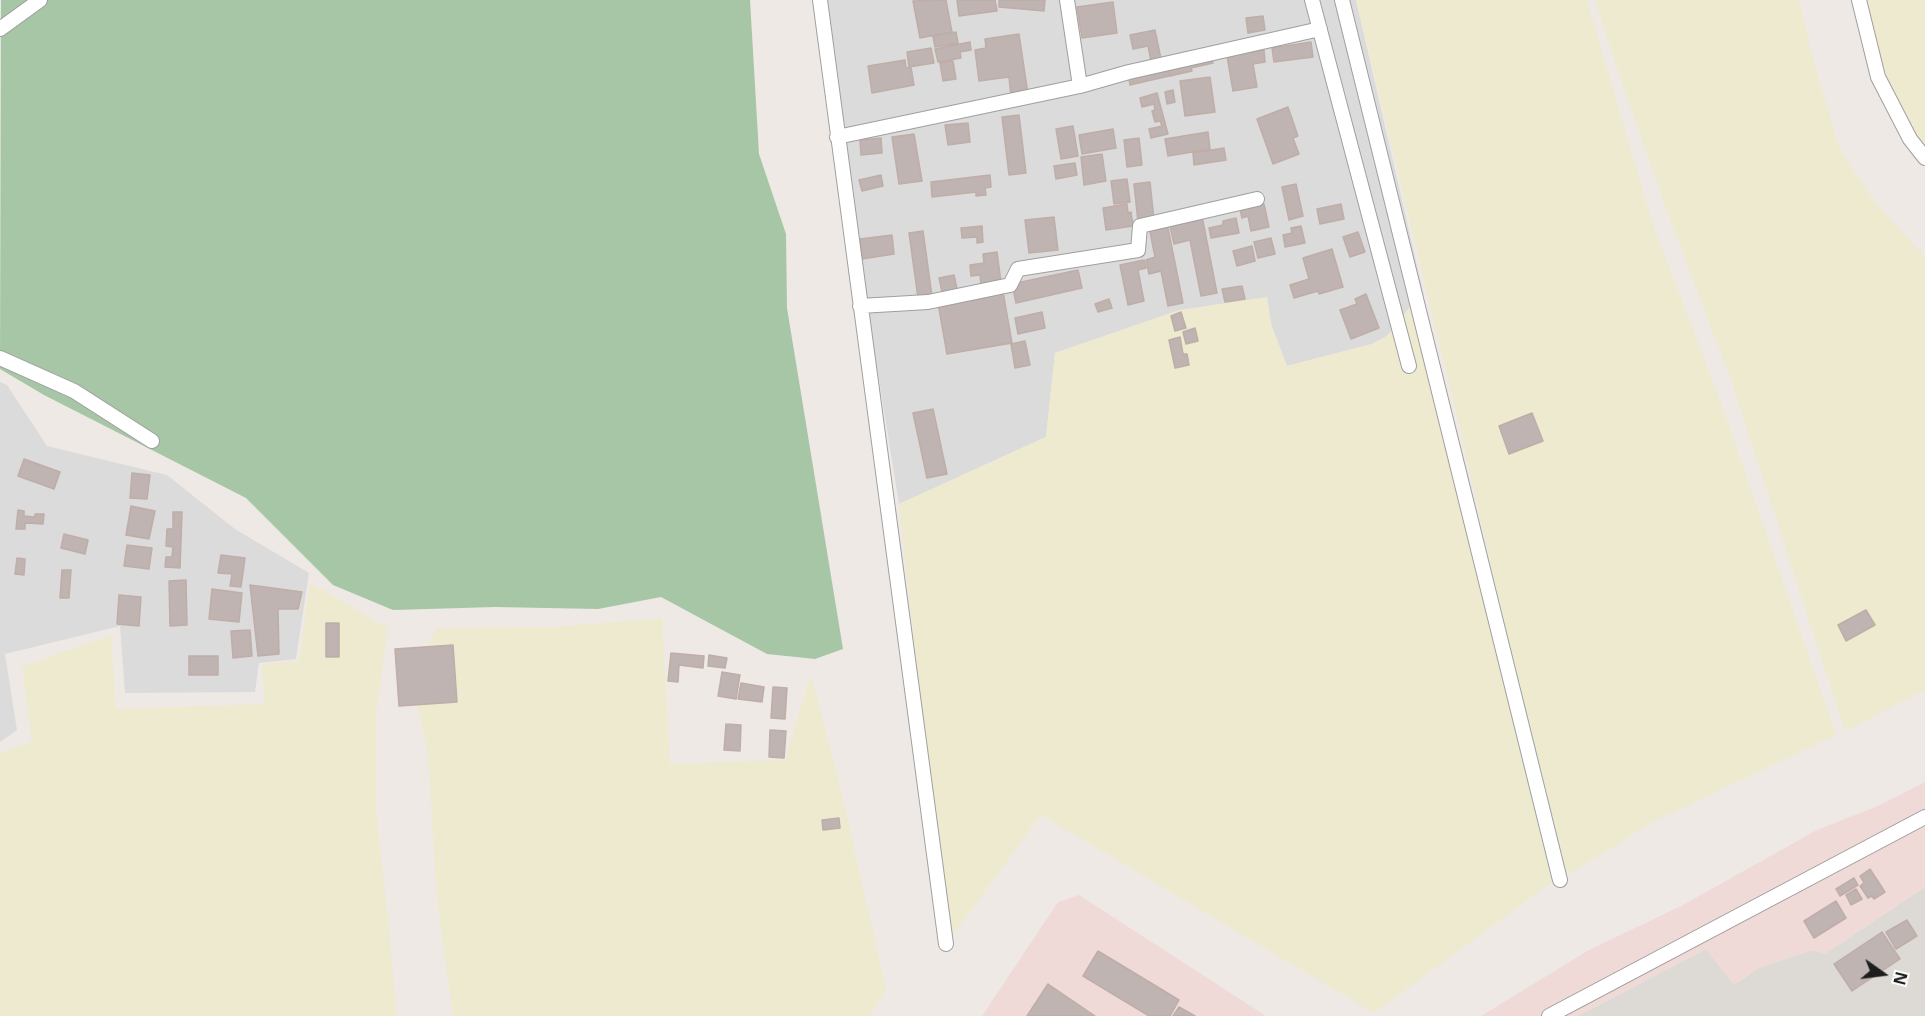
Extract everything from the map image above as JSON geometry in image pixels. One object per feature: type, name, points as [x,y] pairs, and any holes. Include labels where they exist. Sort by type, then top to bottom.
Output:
[{"type":"street","points":[[0,29],[40,0]]},
{"type":"street","points":[[820,0],[946,944]]},
{"type":"street","points":[[1067,0],[1080,86]]},
{"type":"street","points":[[1312,0],[1409,366]]},
{"type":"street","points":[[1342,0],[1560,880]]},
{"type":"street","points":[[1859,0],[1878,77],[1910,140],[1925,158]]},
{"type":"street","points":[[837,136],[1080,86],[1129,72],[1320,29]]},
{"type":"street","points":[[860,306],[928,302],[1010,285],[1018,269],[1138,250],[1140,226],[1257,199]]},
{"type":"street","points":[[0,358],[74,391],[152,441]]},
{"type":"street","points":[[1549,1016],[1925,817]]},
{"type":"shaded area","points":[[818,0],[1356,0],[1424,296],[1413,303],[1387,336],[1372,344],[1287,366],[1271,324],[1267,298],[1180,310],[1055,353],[1046,437],[899,504]]},
{"type":"shaded area","points":[[1356,0],[1587,0],[1653,225],[1720,400],[1836,735],[1655,821],[1562,878],[1460,428]]},
{"type":"shaded area","points":[[1595,0],[1799,0],[1810,48],[1839,148],[1875,202],[1925,257],[1925,690],[1845,731],[1730,377],[1672,225]]},
{"type":"shaded area","points":[[1859,0],[1925,0],[1925,157],[1878,77]]},
{"type":"shaded area","points":[[1267,297],[1271,324],[1287,366],[1372,344],[1387,336],[1413,303],[1437,415],[1556,879],[1374,1013],[1041,815],[946,944],[899,504],[1046,437],[1055,353],[1180,310]]},
{"type":"shaded area","points":[[0,382],[7,385],[47,446],[167,475],[235,529],[309,573],[296,659],[259,663],[255,692],[125,693],[120,626],[5,654],[17,730],[0,742]]},
{"type":"shaded area","points":[[310,583],[388,628],[376,715],[376,810],[397,1016],[0,1016],[0,754],[32,741],[22,667],[111,635],[116,709],[265,704],[262,664],[299,661]]},
{"type":"shaded area","points":[[662,618],[670,764],[785,760],[811,675],[840,786],[886,989],[870,1016],[453,1016],[437,900],[428,754],[413,684],[436,628],[554,627]]},
{"type":"shaded area","points":[[1925,782],[1925,887],[1825,954],[1813,950],[1759,968],[1734,985],[1706,949],[1578,1016],[1481,1016],[1589,950],[1681,906],[1817,830],[1878,806]]},
{"type":"shaded area","points":[[1925,887],[1925,1016],[1578,1016],[1706,949],[1734,985],[1759,968],[1813,950],[1825,954]]},
{"type":"shaded area","points":[[1079,895],[1266,1016],[982,1016],[1058,902]]},
{"type":"green space","points":[[1,0],[750,0],[759,154],[786,234],[787,308],[843,649],[815,659],[767,654],[661,597],[598,609],[495,607],[393,610],[333,585],[246,498],[44,395],[0,369]]},
{"type":"building","points":[[946,0],[952,32],[920,38],[913,1]]},
{"type":"building","points":[[957,0],[995,0],[997,11],[959,16]]},
{"type":"building","points":[[999,0],[1045,0],[1044,11],[999,7]]},
{"type":"building","points":[[1113,2],[1117,33],[1082,38],[1077,7]]},
{"type":"building","points":[[1263,16],[1265,30],[1248,33],[1246,18]]},
{"type":"building","points":[[1155,30],[1161,59],[1151,61],[1148,46],[1133,49],[1130,35]]},
{"type":"building","points":[[956,32],[958,43],[935,47],[933,36]]},
{"type":"building","points":[[1019,34],[1028,94],[1011,96],[1009,77],[979,81],[975,50],[986,48],[985,39]]},
{"type":"building","points":[[970,42],[971,50],[960,52],[961,58],[938,62],[935,49]]},
{"type":"building","points":[[1311,42],[1313,57],[1274,62],[1272,48]]},
{"type":"building","points":[[931,48],[934,63],[909,67],[907,52]]},
{"type":"building","points":[[1264,50],[1265,62],[1253,64],[1257,87],[1233,91],[1227,56]]},
{"type":"building","points":[[1211,54],[1213,63],[1170,76],[1168,64]]},
{"type":"building","points":[[905,60],[906,68],[911,67],[914,85],[872,93],[868,66]]},
{"type":"building","points":[[953,61],[956,79],[943,81],[940,63]]},
{"type":"building","points":[[1167,64],[1169,76],[1130,85],[1128,73]]},
{"type":"building","points":[[1210,77],[1215,112],[1185,116],[1180,81]]},
{"type":"building","points":[[1173,90],[1175,102],[1167,104],[1165,92]]},
{"type":"building","points":[[1157,93],[1168,134],[1151,138],[1149,129],[1162,126],[1160,121],[1155,122],[1152,111],[1155,110],[1154,104],[1142,107],[1140,98]]},
{"type":"building","points":[[1288,107],[1298,136],[1293,138],[1299,154],[1273,164],[1257,119]]},
{"type":"building","points":[[1019,115],[1026,173],[1009,175],[1002,117]]},
{"type":"building","points":[[968,123],[970,142],[948,145],[945,125]]},
{"type":"building","points":[[1073,126],[1078,156],[1061,159],[1056,129]]},
{"type":"building","points":[[1113,129],[1116,148],[1082,154],[1079,135]]},
{"type":"building","points":[[1208,132],[1210,149],[1168,156],[1165,139]]},
{"type":"building","points":[[914,134],[922,181],[899,184],[892,137]]},
{"type":"building","points":[[881,138],[882,153],[861,155],[860,140]]},
{"type":"building","points":[[1139,138],[1142,165],[1127,167],[1124,140]]},
{"type":"building","points":[[1224,148],[1226,160],[1194,165],[1193,153]]},
{"type":"building","points":[[1102,154],[1106,181],[1084,185],[1081,157]]},
{"type":"building","points":[[1075,163],[1077,175],[1056,179],[1054,166]]},
{"type":"building","points":[[881,175],[883,186],[862,191],[859,180]]},
{"type":"building","points":[[990,175],[991,187],[985,188],[986,195],[976,196],[976,192],[932,197],[931,182]]},
{"type":"building","points":[[1127,179],[1130,202],[1114,204],[1111,181]]},
{"type":"building","points":[[1150,182],[1154,220],[1138,222],[1134,184]]},
{"type":"building","points":[[1296,184],[1303,216],[1289,220],[1282,187]]},
{"type":"building","points":[[1127,204],[1133,226],[1106,230],[1103,208]]},
{"type":"building","points":[[1264,204],[1269,227],[1251,231],[1248,216],[1242,218],[1240,209]]},
{"type":"building","points":[[1341,204],[1344,219],[1320,224],[1317,209]]},
{"type":"building","points":[[1202,216],[1217,293],[1201,296],[1190,240],[1174,244],[1169,222]]},
{"type":"building","points":[[1054,217],[1058,250],[1029,253],[1025,220]]},
{"type":"building","points":[[1236,218],[1239,233],[1211,238],[1209,228],[1223,225],[1223,221]]},
{"type":"building","points":[[1167,223],[1183,303],[1168,306],[1161,271],[1149,274],[1146,260],[1155,257],[1149,227]]},
{"type":"building","points":[[982,226],[983,242],[977,243],[977,237],[962,238],[961,228]]},
{"type":"building","points":[[1301,226],[1305,243],[1285,247],[1283,235],[1292,233],[1291,228]]},
{"type":"building","points":[[923,231],[932,296],[918,298],[909,233]]},
{"type":"building","points":[[1358,232],[1365,252],[1350,257],[1343,237]]},
{"type":"building","points":[[892,235],[894,254],[862,259],[860,239]]},
{"type":"building","points":[[1271,238],[1275,254],[1258,258],[1254,242]]},
{"type":"building","points":[[1252,246],[1255,261],[1237,266],[1233,251]]},
{"type":"building","points":[[1332,249],[1343,287],[1294,298],[1290,285],[1309,279],[1303,258]]},
{"type":"building","points":[[997,252],[1001,282],[981,284],[980,275],[971,276],[970,265],[984,263],[983,254]]},
{"type":"building","points":[[1144,260],[1146,268],[1138,270],[1144,301],[1128,305],[1120,265]]},
{"type":"building","points":[[1078,270],[1082,288],[1016,303],[1012,284]]},
{"type":"building","points":[[954,275],[957,289],[942,292],[939,278]]},
{"type":"building","points":[[1242,286],[1245,299],[1225,302],[1222,289]]},
{"type":"building","points":[[1003,292],[1012,343],[947,354],[938,303]]},
{"type":"building","points":[[1366,294],[1379,328],[1351,339],[1340,310],[1357,304],[1355,299]]},
{"type":"building","points":[[1109,299],[1112,308],[1098,312],[1095,304]]},
{"type":"building","points":[[1042,312],[1045,328],[1018,334],[1015,318]]},
{"type":"building","points":[[1181,312],[1186,328],[1175,331],[1171,316]]},
{"type":"building","points":[[1195,328],[1198,341],[1186,344],[1183,332]]},
{"type":"building","points":[[1180,337],[1183,354],[1187,354],[1189,365],[1175,368],[1169,340]]},
{"type":"building","points":[[1025,341],[1030,365],[1015,368],[1011,344]]},
{"type":"building","points":[[933,409],[947,474],[927,478],[913,413]]},
{"type":"building","points":[[1532,413],[1543,441],[1509,454],[1499,426]]},
{"type":"building","points":[[24,459],[60,472],[54,489],[18,476]]},
{"type":"building","points":[[132,473],[150,475],[147,499],[130,498]]},
{"type":"building","points":[[131,506],[155,511],[149,539],[126,535]]},
{"type":"building","points":[[18,510],[24,511],[24,516],[35,517],[35,514],[44,514],[43,524],[25,523],[25,529],[16,529]]},
{"type":"building","points":[[173,512],[182,512],[180,568],[165,567],[166,557],[172,557],[173,547],[166,546],[167,529],[173,529]]},
{"type":"building","points":[[64,534],[88,540],[85,554],[61,548]]},
{"type":"building","points":[[127,545],[152,548],[149,569],[124,566]]},
{"type":"building","points":[[221,555],[245,558],[241,587],[230,586],[232,574],[218,573]]},
{"type":"building","points":[[17,558],[25,559],[24,575],[15,574]]},
{"type":"building","points":[[62,570],[71,570],[69,598],[60,598]]},
{"type":"building","points":[[186,580],[187,625],[170,626],[169,581]]},
{"type":"building","points":[[250,585],[302,592],[298,609],[278,609],[279,654],[258,656]]},
{"type":"building","points":[[212,589],[242,593],[239,622],[209,619]]},
{"type":"building","points":[[119,595],[141,597],[139,626],[117,624]]},
{"type":"building","points":[[1866,610],[1875,625],[1846,641],[1838,625]]},
{"type":"building","points":[[326,623],[339,623],[339,657],[326,657]]},
{"type":"building","points":[[250,630],[252,656],[233,658],[231,631]]},
{"type":"building","points":[[453,645],[457,702],[399,706],[395,649]]},
{"type":"building","points":[[671,653],[704,656],[703,668],[679,665],[678,682],[668,681]]},
{"type":"building","points":[[709,655],[727,658],[725,668],[708,666]]},
{"type":"building","points":[[189,656],[218,656],[218,675],[189,675]]},
{"type":"building","points":[[722,672],[740,675],[736,699],[718,696]]},
{"type":"building","points":[[741,683],[764,687],[762,702],[738,699]]},
{"type":"building","points":[[773,687],[787,688],[785,719],[771,718]]},
{"type":"building","points":[[726,724],[741,725],[740,751],[724,750]]},
{"type":"building","points":[[770,730],[786,731],[784,758],[769,757]]},
{"type":"building","points":[[839,818],[840,828],[823,830],[822,820]]},
{"type":"building","points":[[1870,869],[1885,892],[1874,899],[1872,896],[1868,898],[1860,886],[1864,883],[1860,876]]},
{"type":"building","points":[[1854,878],[1858,885],[1840,896],[1836,889]]},
{"type":"building","points":[[1856,889],[1862,899],[1851,905],[1846,895]]},
{"type":"building","points":[[1836,901],[1846,918],[1814,938],[1804,921]]},
{"type":"building","points":[[1907,920],[1917,936],[1896,949],[1886,932]]},
{"type":"building","points":[[1882,932],[1900,959],[1852,991],[1834,964]]},
{"type":"building","points":[[1098,951],[1179,1000],[1170,1016],[1149,1016],[1083,976]]},
{"type":"building","points":[[1048,984],[1095,1016],[1027,1016]]},
{"type":"building","points":[[1179,1007],[1195,1016],[1173,1016]]}]
